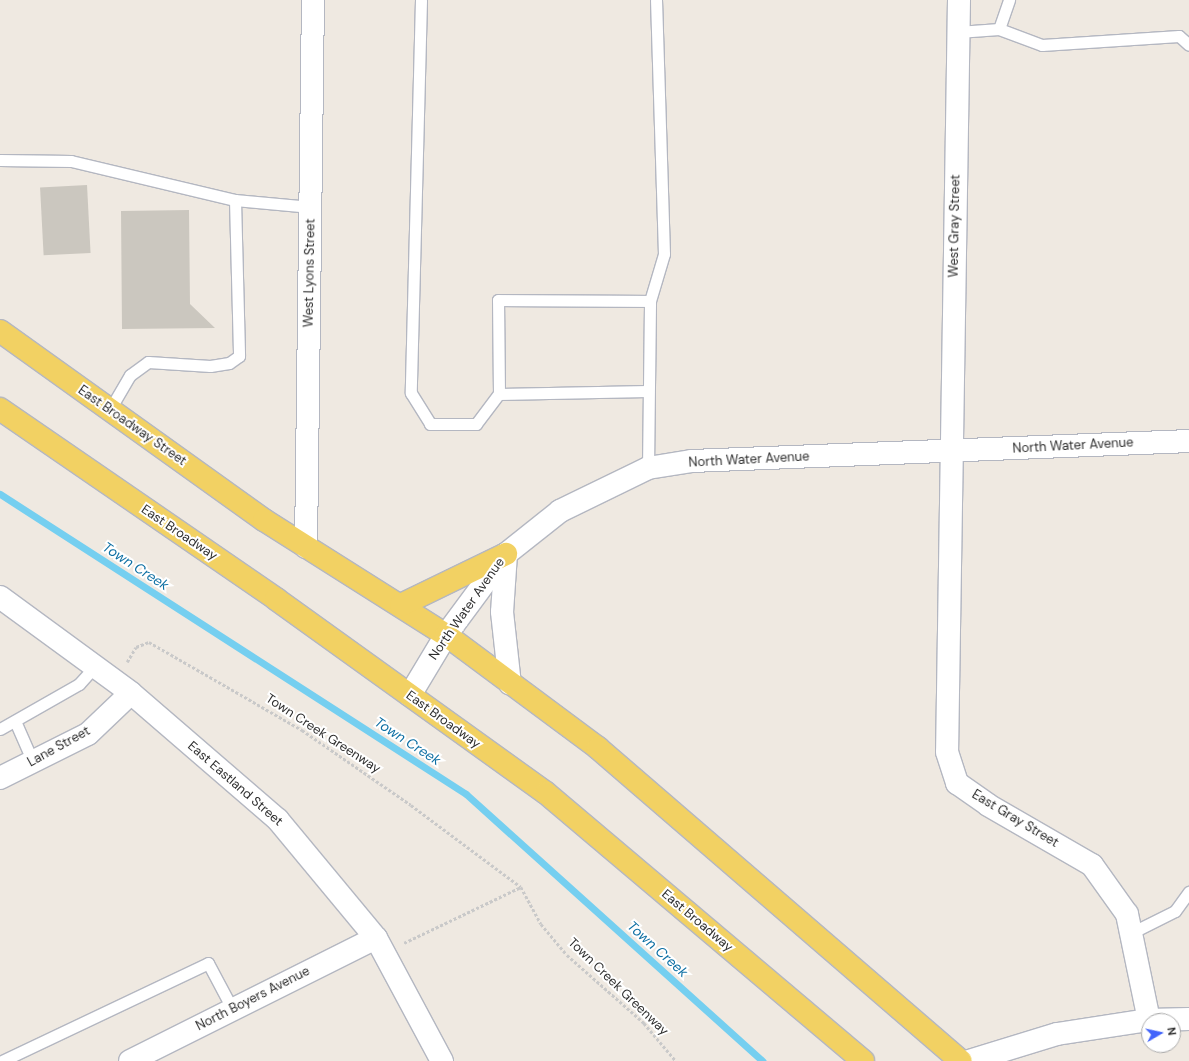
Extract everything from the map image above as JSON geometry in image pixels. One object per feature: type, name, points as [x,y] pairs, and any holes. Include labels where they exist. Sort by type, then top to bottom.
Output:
[{"type":"main road","name":"East Broadway Street","points":[[0,331],[109,411],[264,520],[306,547]]},
{"type":"main road","name":"East Broadway","points":[[0,409],[410,695],[546,794],[863,1061]]},
{"type":"main road","points":[[306,547],[401,605],[446,635],[604,753],[961,1061]]},
{"type":"main road","points":[[401,605],[506,554]]},
{"type":"street","name":"West Lyons Street","points":[[306,547],[313,0]]},
{"type":"street","name":"West Gray Street","points":[[951,451],[959,0]]},
{"type":"street","name":"North Water Avenue","points":[[410,695],[446,635],[506,554],[560,511],[648,468],[692,461],[1189,441]]},
{"type":"street","name":"East Gray Street","points":[[951,451],[947,752],[957,783],[988,805],[1092,865],[1127,914],[1148,1013]]},
{"type":"street","points":[[506,554],[502,612],[510,684]]},
{"type":"street","name":"East Eastland Street","points":[[0,597],[123,687],[278,820],[376,938],[442,1061]]},
{"type":"street","name":"Lane Street","points":[[0,778],[88,734],[123,687]]},
{"type":"street","name":"North Boyers Avenue","points":[[130,1061],[376,938]]},
{"type":"street","points":[[969,1061],[1057,1034],[1141,1021]]},
{"type":"lane","points":[[420,0],[411,393],[430,424],[476,424],[499,394],[498,300],[650,301]]},
{"type":"lane","points":[[648,468],[650,301],[664,254],[656,0]]},
{"type":"lane","points":[[999,29],[1009,0]]},
{"type":"lane","points":[[958,32],[999,29],[1042,45],[1179,36],[1189,45]]},
{"type":"lane","points":[[0,160],[71,161],[235,200],[311,207]]},
{"type":"lane","points":[[109,411],[130,375],[148,362],[210,366],[229,363],[240,356],[235,200]]},
{"type":"lane","points":[[499,394],[648,391]]},
{"type":"lane","points":[[0,729],[79,684],[94,666]]},
{"type":"lane","points":[[15,721],[33,762]]},
{"type":"lane","points":[[1131,933],[1176,911],[1189,892]]},
{"type":"lane","points":[[2,1061],[208,963],[233,1010]]},
{"type":"path","name":"Town Creek Greenway","points":[[123,687],[136,647],[149,642],[302,730],[521,887],[541,924],[567,955],[644,1023],[676,1061]]},
{"type":"path","points":[[413,939],[521,887]]},
{"type":"building","points":[[87,185],[91,253],[44,255],[40,187]]},
{"type":"building","points":[[189,210],[190,304],[215,328],[122,329],[121,211]]},
{"type":"waterway","name":"Town Creek","points":[[0,494],[466,794],[763,1061]]}]
